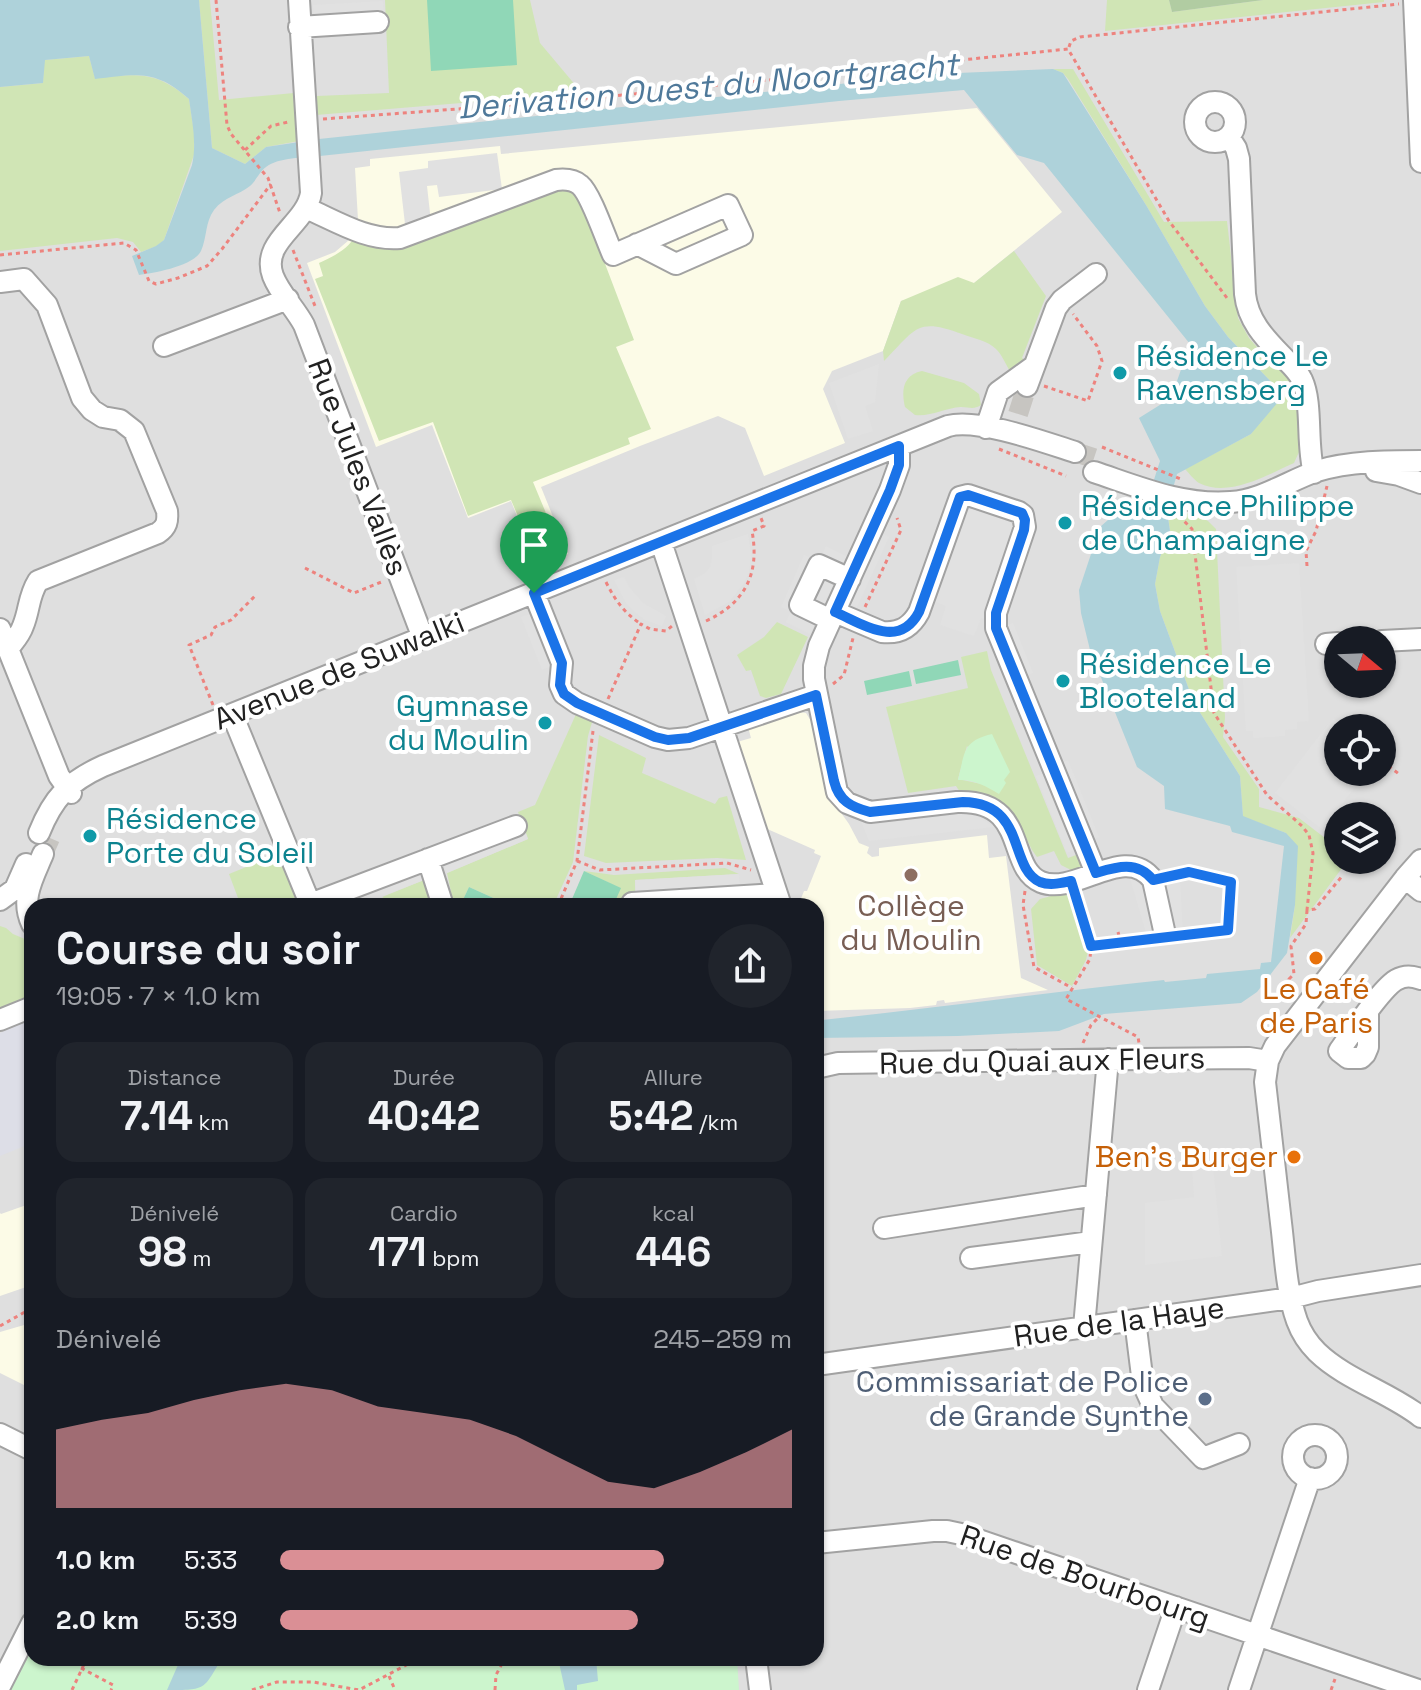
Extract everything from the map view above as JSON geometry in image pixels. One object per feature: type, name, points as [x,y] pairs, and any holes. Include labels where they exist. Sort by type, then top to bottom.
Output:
[{"type":"street","points":[[299,0],[311,193],[306,208],[369,235],[400,238],[564,179],[577,183],[587,194],[613,255],[637,244]]},
{"type":"street","points":[[1414,1],[1421,162]]},
{"type":"street","points":[[299,27],[378,22]]},
{"type":"street","points":[[1229,137],[1239,159],[1245,294],[1250,314],[1259,330],[1297,372],[1303,383],[1310,457],[1328,469],[1393,473],[1421,483]]},
{"type":"street","name":"Rue Jules Vallès","points":[[306,208],[279,240],[272,255],[272,272],[277,285],[304,325],[423,638]]},
{"type":"street","points":[[986,428],[998,392],[1030,377],[1053,313],[1062,300],[1096,274]]},
{"type":"street","points":[[0,282],[24,279],[47,305],[82,398],[103,417],[120,420],[134,431],[167,511],[168,521],[158,533],[38,581],[30,594],[17,637],[4,646]]},
{"type":"street","points":[[164,346],[288,299]]},
{"type":"street","name":"Avenue de Suwalki","points":[[0,900],[17,886],[69,790],[95,770],[225,717],[954,424],[1009,434],[1071,464]]},
{"type":"street","points":[[899,446],[896,474],[819,646],[816,659],[814,679],[821,692],[837,792],[842,800],[856,808],[875,812],[963,802],[985,806],[1005,822],[1035,877],[1055,884],[1116,867],[1126,866],[1145,872],[1153,880],[1165,935]]},
{"type":"street","points":[[1098,460],[1151,479],[1196,502],[1219,503],[1261,495],[1328,469],[1377,462],[1421,461]]},
{"type":"street","points":[[850,579],[819,565],[800,605],[882,632],[897,632],[916,617],[958,499],[968,495],[1019,512],[1025,517],[1024,530],[995,620],[1096,873]]},
{"type":"street","points":[[661,542],[778,898]]},
{"type":"street","points":[[534,593],[562,663],[562,691],[572,700],[655,737],[668,740],[689,738],[821,692]]},
{"type":"street","points":[[0,629],[4,646],[59,776],[69,790]]},
{"type":"street","points":[[1396,640],[1421,639]]},
{"type":"street","points":[[225,717],[308,898]]},
{"type":"street","points":[[329,898],[516,826]]},
{"type":"street","name":"Avenue de Suwalki","points":[[27,898],[41,844]]},
{"type":"street","points":[[428,859],[440,898]]},
{"type":"street","points":[[1421,860],[1413,884],[1275,1046],[1266,1075],[1291,1298],[1301,1330],[1319,1354],[1421,1417]]},
{"type":"street","points":[[0,912],[24,922]]},
{"type":"street","points":[[1368,1013],[1396,980],[1410,976],[1421,979]]},
{"type":"street","points":[[0,1020],[24,1010]]},
{"type":"street","name":"Rue du Quai aux Fleurs","points":[[824,1066],[838,1063],[1108,1059],[1249,1058],[1268,1061]]},
{"type":"street","points":[[1084,1327],[1108,1059]]},
{"type":"street","points":[[884,1228],[1096,1195]]},
{"type":"street","points":[[971,1258],[1091,1242]]},
{"type":"street","name":"Rue de la Haye","points":[[824,1364],[1291,1298],[1421,1275]]},
{"type":"street","points":[[1135,1320],[1143,1384],[1153,1406],[1203,1458],[1239,1444]]},
{"type":"street","points":[[0,1434],[24,1446]]},
{"type":"street","points":[[1239,1690],[1310,1478]]},
{"type":"street","name":"Rue de Bourbourg","points":[[824,1542],[947,1531],[1411,1688]]},
{"type":"street","points":[[1148,1690],[1176,1607]]},
{"type":"street","points":[[3,1676],[24,1638]]},
{"type":"street","points":[[757,1666],[760,1690]]},
{"type":"path","points":[[216,0],[226,120],[229,130],[268,178]]},
{"type":"path","points":[[1068,49],[1071,41],[1080,37],[1414,1]]},
{"type":"path","points":[[245,150],[274,124],[306,126],[1068,49]]},
{"type":"path","points":[[1068,49],[1169,221],[1230,301],[1250,314]]},
{"type":"path","points":[[0,255],[118,242],[136,250],[149,281],[156,284],[207,266],[271,184]]},
{"type":"path","points":[[1030,377],[1088,401],[1102,361],[1097,346],[1062,300]]},
{"type":"path","points":[[1009,434],[1071,464]]},
{"type":"path","points":[[1098,460],[1151,479],[1175,493],[1192,529],[1214,713],[1267,795],[1302,826],[1311,841],[1313,853],[1306,924],[1291,946],[1294,974],[1289,979],[1291,992]]},
{"type":"path","points":[[1307,566],[1306,551],[1316,531],[1328,469]]},
{"type":"path","points":[[593,569],[599,578],[604,579],[627,615],[650,629],[666,631],[670,626],[695,621],[701,623],[723,613],[745,590],[754,561],[752,531],[764,526],[760,514]]},
{"type":"path","points":[[864,610],[901,530],[897,516]]},
{"type":"path","points":[[305,568],[354,593],[399,575]]},
{"type":"path","points":[[225,717],[189,645],[211,635],[215,627],[231,620],[255,596]]},
{"type":"path","points":[[561,898],[577,861],[592,732],[641,624]]},
{"type":"path","points":[[821,692],[844,675],[856,626]]},
{"type":"path","points":[[577,861],[600,870],[727,863],[749,870],[769,870]]},
{"type":"path","points":[[1091,946],[1228,930],[1231,882],[1189,872],[1153,880]]},
{"type":"path","points":[[1307,910],[1315,909],[1343,875]]},
{"type":"path","points":[[1035,877],[1023,905],[1034,967],[1072,988]]},
{"type":"path","points":[[1071,881],[1091,946],[1090,959],[1066,999],[1138,1037],[1141,1059]]},
{"type":"path","points":[[1118,932],[1121,943]]},
{"type":"path","points":[[1076,1060],[1091,1025],[1100,1016]]},
{"type":"path","points":[[0,1326],[24,1312]]},
{"type":"path","points":[[252,1690],[277,1682],[313,1682],[359,1690],[405,1666]]},
{"type":"path","points":[[495,1690],[496,1675],[501,1666]]},
{"type":"path","points":[[72,1690],[81,1668],[113,1685],[111,1690]]},
{"type":"path","points":[[389,1676],[395,1690]]},
{"type":"shaded area","points":[[0,0],[1421,0],[1421,1690],[0,1690]]},
{"type":"shaded area","points":[[383,1],[384,15],[314,19],[313,5]]},
{"type":"shaded area","points":[[977,108],[1062,212],[974,283],[901,301],[883,351],[832,371],[823,389],[845,443],[764,476],[745,428],[718,416],[640,446],[541,487],[568,554],[537,566],[511,501],[468,518],[432,425],[376,447],[307,263],[335,252],[349,240],[358,220],[355,168],[370,166],[370,159],[500,146],[501,154]]},
{"type":"shaded area","points":[[497,153],[502,189],[439,197],[437,185],[427,186],[431,222],[405,224],[399,172],[428,168],[428,161]]},
{"type":"shaded area","points":[[879,364],[875,402],[865,406],[873,431],[848,439],[829,383]]},
{"type":"shaded area","points":[[965,500],[1022,519],[988,620],[981,618],[974,636],[940,625],[946,606],[931,600]]},
{"type":"shaded area","points":[[879,532],[889,537],[857,607],[847,603]]},
{"type":"shaded area","points":[[748,534],[751,555],[744,583],[729,602],[705,615],[694,579],[710,567],[712,546]]},
{"type":"shaded area","points":[[826,546],[846,556],[810,634],[786,622],[791,611],[781,607],[804,555],[819,561]]},
{"type":"shaded area","points":[[1299,563],[1309,721],[1297,722],[1297,729],[1285,730],[1285,736],[1253,738],[1253,731],[1246,731],[1236,567]]},
{"type":"shaded area","points":[[624,577],[643,603],[666,616],[662,626],[645,620],[626,603],[614,580]]},
{"type":"shaded area","points":[[535,612],[555,665],[542,670],[521,617]]},
{"type":"shaded area","points":[[1013,623],[1033,673],[1022,677],[1002,628]]},
{"type":"shaded area","name":"Collège du Moulin","points":[[797,712],[806,713],[811,721],[827,793],[859,843],[869,847],[867,853],[872,857],[879,856],[879,848],[987,835],[989,858],[1006,856],[1021,978],[1048,990],[945,1003],[944,1000],[937,1001],[936,1005],[910,1008],[824,1011],[824,898],[801,898],[821,856],[814,853],[815,850],[765,828],[737,742],[751,738],[748,727]]},
{"type":"shaded area","points":[[1324,730],[1324,786],[1356,786],[1343,802],[1324,802],[1322,829],[1275,793]]},
{"type":"shaded area","points":[[1068,760],[1099,837],[1089,841],[1057,764]]},
{"type":"shaded area","points":[[1047,772],[1078,849],[1067,853],[1036,776]]},
{"type":"shaded area","points":[[969,810],[994,827],[869,841],[861,821]]},
{"type":"shaded area","points":[[524,827],[528,839],[447,873],[441,858]]},
{"type":"shaded area","points":[[420,868],[424,880],[378,898],[344,898]]},
{"type":"shaded area","points":[[1140,872],[1158,933],[1147,936],[1129,875]]},
{"type":"shaded area","points":[[739,874],[741,898],[636,898],[635,880]]},
{"type":"shaded area","points":[[1166,882],[1180,882],[1183,931],[1170,932]]},
{"type":"shaded area","points":[[24,1022],[24,1146],[0,1156],[0,1033]]},
{"type":"shaded area","points":[[1213,1166],[1222,1256],[1145,1265],[1145,1203],[1194,1197],[1192,1169]]},
{"type":"shaded area","points":[[24,1206],[24,1288],[0,1296],[0,1213]]},
{"type":"shaded area","points":[[24,1325],[24,1385],[0,1373],[0,1332]]},
{"type":"green space","points":[[199,0],[210,0],[219,100],[294,93],[299,141],[266,147],[245,164],[212,148]]},
{"type":"green space","points":[[385,0],[530,0],[540,43],[582,93],[316,115],[317,96],[389,93]]},
{"type":"green space","points":[[427,0],[513,0],[517,65],[431,71]]},
{"type":"green space","points":[[1107,0],[1169,0],[1172,12],[1263,0],[1384,2],[1105,31]]},
{"type":"green space","points":[[1169,0],[1263,0],[1172,12]]},
{"type":"green space","points":[[89,56],[95,78],[145,76],[166,83],[189,99],[194,155],[164,240],[141,252],[133,242],[117,238],[0,251],[0,87],[43,83],[44,60]]},
{"type":"green space","points":[[1053,69],[1073,69],[1164,222],[1227,221],[1238,318],[1249,338],[1288,377],[1296,395],[1299,452],[1294,463],[1260,479],[1223,488],[1199,483],[1185,469],[1251,434],[1279,390],[1228,337],[1205,306],[1068,79]]},
{"type":"green space","points":[[565,185],[580,198],[634,340],[616,347],[651,429],[628,438],[630,444],[533,482],[561,549],[536,559],[511,500],[468,516],[433,422],[379,441],[315,279],[323,276],[319,263],[340,252],[356,236],[370,243]]},
{"type":"green space","points":[[1014,251],[1046,296],[1022,358],[1029,363],[1013,375],[993,346],[935,327],[918,329],[884,361],[883,351],[901,301],[958,277],[974,283]]},
{"type":"green space","points":[[922,371],[964,383],[979,394],[981,405],[915,415],[905,407],[903,395],[907,380]]},
{"type":"green space","points":[[1192,513],[1216,529],[1225,718],[1223,737],[1259,789],[1259,807],[1299,818],[1324,837],[1324,874],[1338,874],[1290,938],[1295,905],[1286,833],[1243,817],[1240,776],[1194,703],[1160,611],[1155,584],[1160,557],[1170,531],[1168,516]]},
{"type":"green space","points":[[777,622],[808,637],[781,694],[766,698],[760,696],[751,670],[746,671],[737,655],[764,637]]},
{"type":"green space","points":[[987,651],[991,670],[1068,858],[1076,855],[1083,871],[1073,875],[1071,870],[1061,865],[1054,851],[1037,857],[1017,819],[1003,805],[980,793],[960,792],[956,786],[908,793],[886,707],[968,688],[961,657]],"holes":[[[967,746],[998,793],[986,785],[958,779]]]},
{"type":"green space","points":[[958,660],[961,675],[916,684],[913,670]]},
{"type":"green space","points":[[909,671],[912,686],[867,695],[864,681]]},
{"type":"green space","points":[[577,712],[593,719],[588,736],[573,862],[557,898],[493,898],[469,887],[464,898],[452,898],[447,873],[528,839],[518,812],[535,805]]},
{"type":"green space","points":[[992,734],[1010,772],[999,794],[979,784],[958,780],[966,750],[975,740]]},
{"type":"green space","points":[[599,735],[646,758],[642,773],[715,804],[719,798],[727,796],[746,860],[717,858],[606,863],[584,856]]},
{"type":"green space","points":[[278,854],[295,898],[238,898],[229,874]]},
{"type":"green space","points":[[420,868],[433,898],[382,897],[424,880]]},
{"type":"green space","points":[[725,868],[739,874],[635,880],[636,898],[616,898],[620,888],[584,871],[614,875]]},
{"type":"green space","points":[[584,871],[621,888],[617,898],[572,898]]},
{"type":"green space","points":[[469,887],[493,898],[464,898]]},
{"type":"green space","points":[[1070,891],[1088,951],[1072,986],[1037,965],[1031,909],[1040,899]]},
{"type":"green space","points":[[0,926],[24,939],[24,1002],[0,1012]]},
{"type":"green space","points":[[24,1665],[738,1666],[739,1690],[11,1690]]},
{"type":"water","points":[[0,0],[199,0],[212,148],[245,164],[266,147],[319,139],[934,74],[1053,69],[1063,73],[1205,306],[1228,337],[1279,390],[1279,401],[1251,434],[1177,474],[1167,510],[1170,531],[1160,557],[1155,584],[1160,611],[1194,703],[1240,776],[1243,816],[1286,833],[1298,846],[1295,905],[1287,953],[1257,992],[1241,1003],[1104,1014],[1059,1031],[824,1038],[824,1020],[1164,980],[1206,978],[1207,974],[1260,969],[1261,963],[1271,962],[1284,846],[1232,832],[1230,826],[1165,809],[1164,786],[1137,767],[1090,650],[1081,613],[1079,590],[1100,527],[1133,498],[1147,502],[1160,461],[1139,418],[1171,398],[1190,344],[1044,163],[1017,155],[964,90],[285,160],[266,167],[250,186],[214,210],[197,256],[173,268],[139,275],[132,256],[164,240],[192,165],[194,140],[189,99],[156,78],[134,75],[95,79],[89,56],[45,60],[43,83],[0,87]]},
{"type":"water","points":[[178,1666],[217,1666],[202,1686],[190,1690],[167,1690]]},
{"type":"water","points":[[560,1666],[597,1666],[598,1681],[577,1685],[577,1690],[565,1690]]},
{"type":"tunnel","points":[[1018,414],[1027,386]]},
{"type":"tunnel","points":[[1075,452],[1099,460]]},
{"type":"tunnel","points":[[43,854],[50,838]]},
{"type":"place","name":"Résidence Le Ravensberg","points":[[1120,373]]},
{"type":"place","name":"Résidence Philippe de Champaigne","points":[[1065,523]]},
{"type":"place","name":"Résidence Le Blooteland","points":[[1063,681]]},
{"type":"place","name":"Gymnase du Moulin","points":[[545,723]]},
{"type":"place","name":"Résidence Porte du Soleil","points":[[90,836]]},
{"type":"place","name":"Collège du Moulin","points":[[911,875]]},
{"type":"place","name":"Le Café de Paris","points":[[1316,958]]},
{"type":"place","name":"Ben's Burger","points":[[1294,1157]]},
{"type":"place","name":"Commissariat de Police de Grande Synthe","points":[[1205,1399]]},
{"type":"route","points":[[899,446],[899,465],[890,490],[835,612],[882,632],[903,630],[919,612],[960,497],[968,495],[1022,513],[1026,523],[996,613],[996,628],[1096,873],[1126,866],[1145,872],[1153,880],[1189,872],[1231,882],[1228,930],[1091,946],[1071,881],[1051,884],[1034,878],[1009,827],[990,808],[963,802],[870,812],[842,800],[834,781],[816,695],[704,734],[673,740],[655,737],[577,703],[562,691],[562,663],[534,593],[899,446]]},
{"type":"water label","name":"Derivation Ouest du Noortgracht","points":[[708,86]]}]
